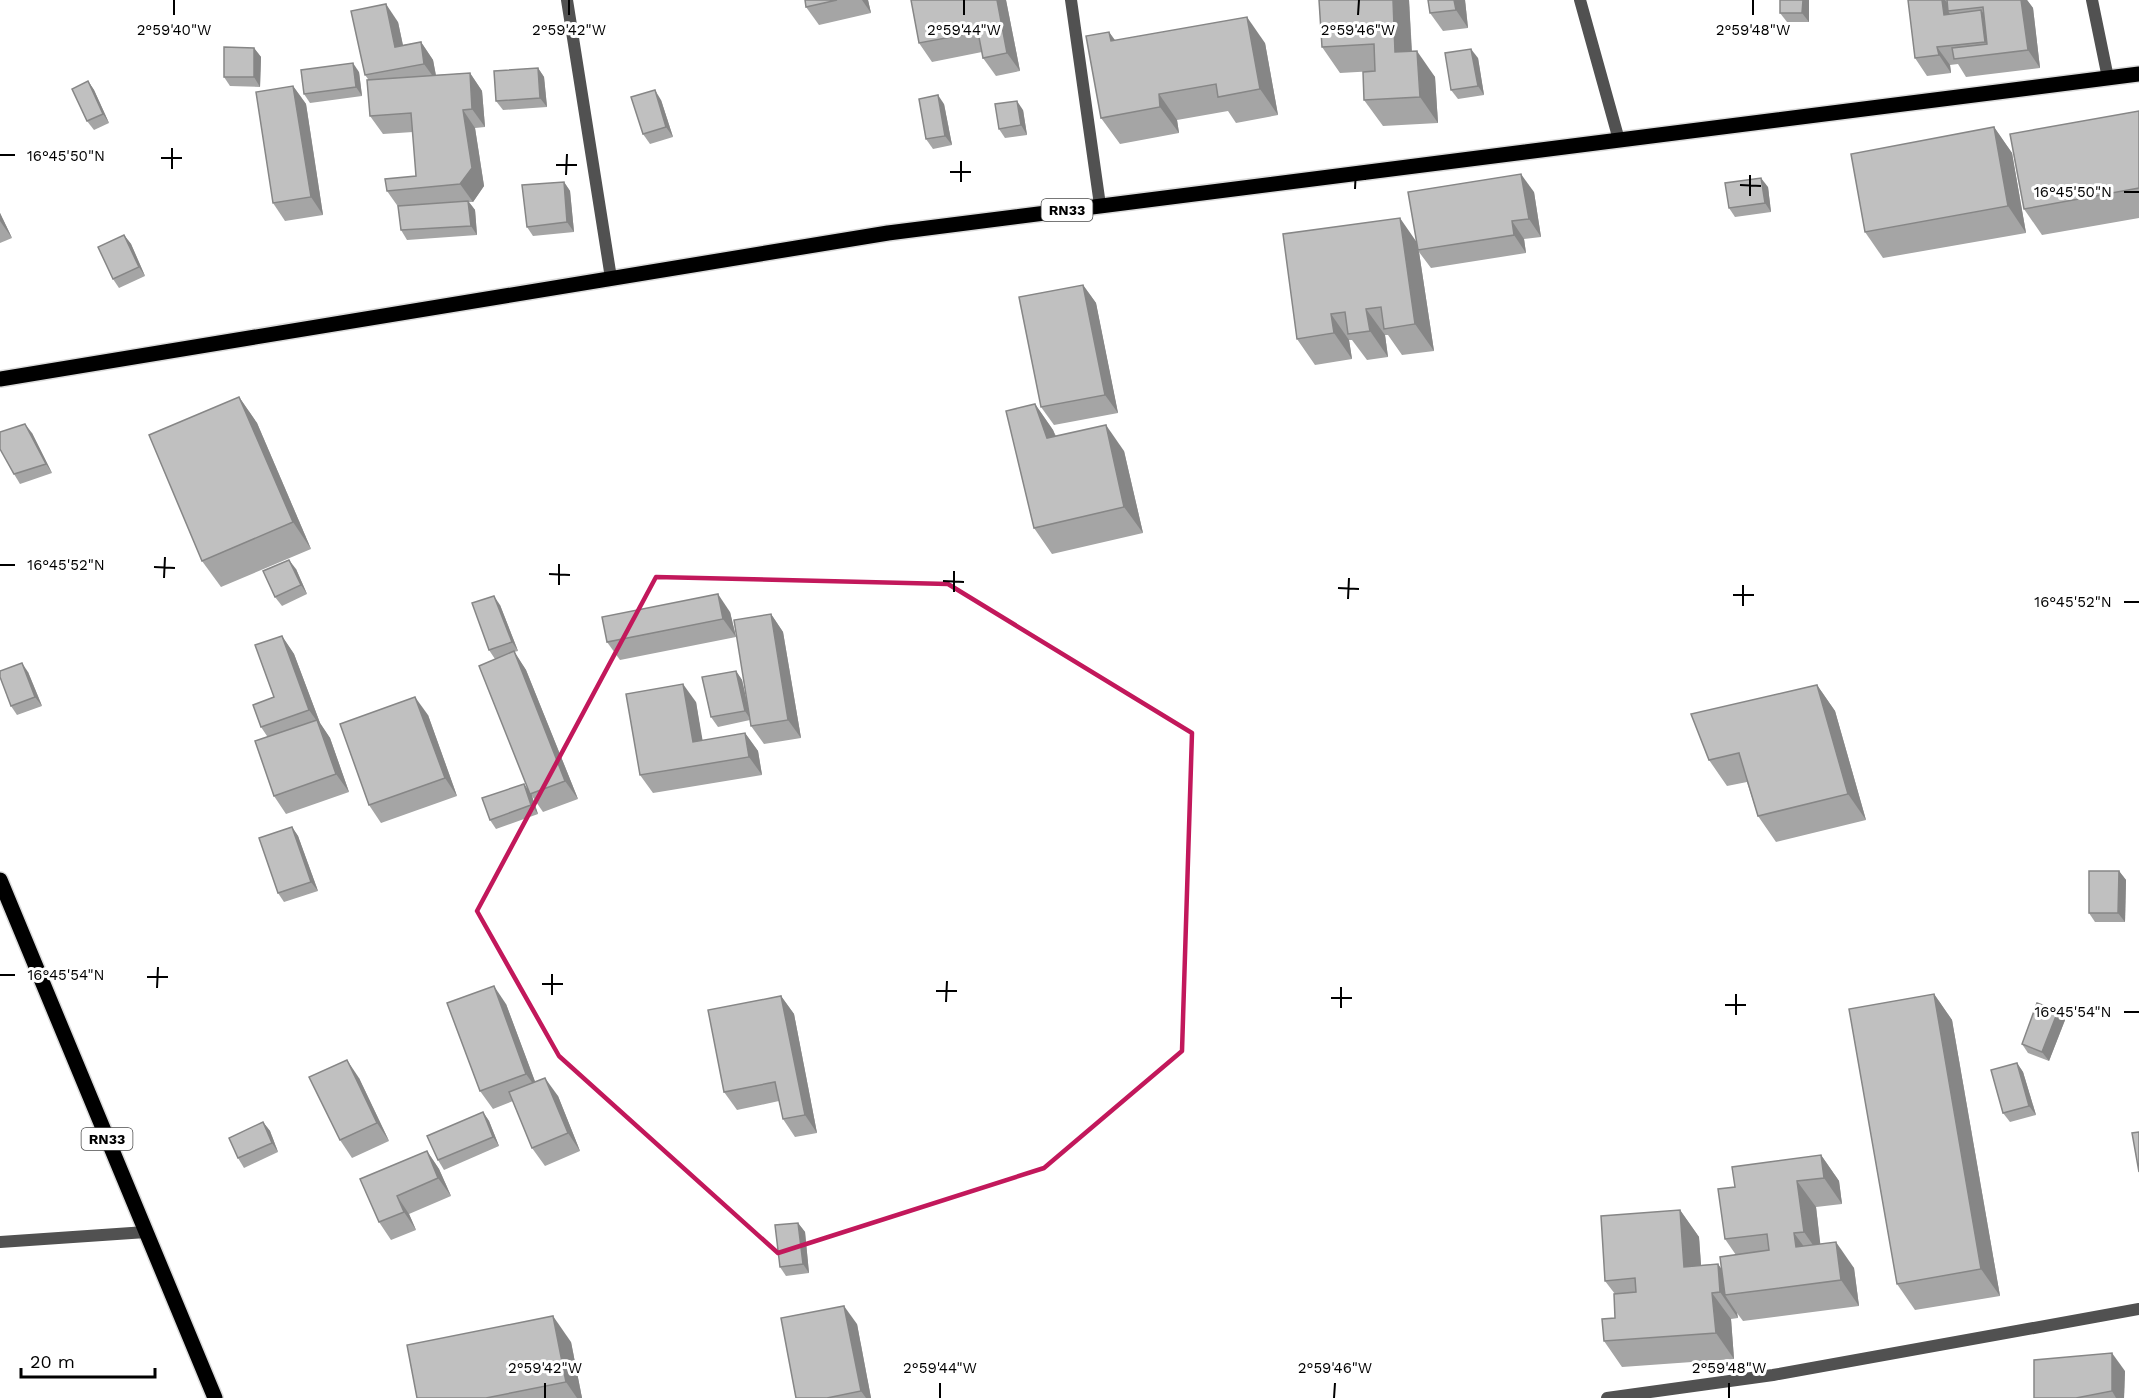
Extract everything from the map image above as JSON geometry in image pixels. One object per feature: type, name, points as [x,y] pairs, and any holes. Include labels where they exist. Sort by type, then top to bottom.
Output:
[{"type":"main road","name":"RN33","points":[[0,378],[888,232],[2139,74]]},
{"type":"main road","name":"RN33","points":[[0,880],[215,1398]]},
{"type":"street","points":[[567,0],[610,278]]},
{"type":"street","points":[[1071,0],[1100,205]]},
{"type":"street","points":[[1580,0],[1619,140]]},
{"type":"street","points":[[2092,0],[2108,78]]},
{"type":"street","points":[[0,1242],[146,1232]]},
{"type":"street","points":[[1607,1398],[1773,1375],[2139,1309]]},
{"type":"highlighted area","points":[[656,577],[948,584],[1192,733],[1182,1051],[1044,1168],[778,1253],[559,1056],[477,911]]},
{"type":"building","points":[[805,0],[837,0],[806,7]]},
{"type":"building","points":[[911,0],[997,0],[1007,53],[983,58],[978,32],[919,43]]},
{"type":"building","points":[[1319,0],[1393,0],[1395,52],[1417,51],[1420,97],[1364,100],[1363,72],[1375,71],[1374,44],[1322,47]]},
{"type":"building","points":[[1428,0],[1454,0],[1456,10],[1430,13]]},
{"type":"building","points":[[1780,0],[1803,0],[1802,13],[1780,13]]},
{"type":"building","points":[[1908,0],[1942,0],[1944,15],[1981,10],[1985,42],[1937,47],[1939,55],[1915,58]]},
{"type":"building","points":[[1947,0],[2021,0],[2028,50],[1954,59],[1952,48],[1987,44],[1983,7],[1948,11]]},
{"type":"building","points":[[386,4],[395,47],[421,42],[424,64],[365,75],[351,11]]},
{"type":"building","points":[[1247,17],[1260,89],[1218,97],[1216,84],[1159,94],[1160,107],[1101,118],[1086,36],[1109,32],[1111,41]]},
{"type":"building","points":[[224,47],[254,48],[254,77],[224,77]]},
{"type":"building","points":[[1471,49],[1478,86],[1451,90],[1445,53]]},
{"type":"building","points":[[353,63],[356,87],[304,94],[301,70]]},
{"type":"building","points":[[538,68],[540,98],[496,101],[494,71]]},
{"type":"building","points":[[470,73],[472,109],[463,110],[472,168],[460,184],[387,191],[385,179],[416,176],[411,113],[370,116],[367,80]]},
{"type":"building","points":[[88,81],[103,114],[87,121],[72,89]]},
{"type":"building","points":[[293,86],[311,197],[273,203],[256,92]]},
{"type":"building","points":[[655,90],[666,127],[643,134],[631,97]]},
{"type":"building","points":[[938,95],[945,136],[926,139],[919,99]]},
{"type":"building","points":[[1017,101],[1021,125],[999,129],[995,104]]},
{"type":"building","points":[[2139,111],[2139,188],[2024,209],[2010,134]]},
{"type":"building","points":[[1994,127],[2008,206],[1865,232],[1851,154]]},
{"type":"building","points":[[1521,174],[1529,219],[1512,221],[1514,235],[1418,250],[1408,192]]},
{"type":"building","points":[[1761,178],[1765,203],[1729,208],[1725,183]]},
{"type":"building","points":[[564,182],[567,222],[527,227],[522,185]]},
{"type":"building","points":[[468,201],[471,226],[401,230],[398,206]]},
{"type":"building","points":[[1400,218],[1415,324],[1384,329],[1381,307],[1366,309],[1370,331],[1348,334],[1345,312],[1331,314],[1334,333],[1297,339],[1283,234]]},
{"type":"building","points":[[124,235],[139,267],[113,279],[98,247]]},
{"type":"building","points":[[1083,285],[1105,395],[1041,407],[1019,297]]},
{"type":"building","points":[[239,397],[293,522],[202,561],[149,435]]},
{"type":"building","points":[[1035,404],[1047,438],[1106,425],[1124,507],[1034,528],[1006,411]]},
{"type":"building","points":[[25,424],[46,464],[14,474],[0,449],[0,432]]},
{"type":"building","points":[[289,560],[301,585],[275,597],[263,571]]},
{"type":"building","points":[[718,594],[723,619],[607,642],[602,617]]},
{"type":"building","points":[[494,596],[512,642],[489,650],[472,603]]},
{"type":"building","points":[[771,614],[788,720],[751,726],[734,620]]},
{"type":"building","points":[[282,636],[309,710],[261,727],[253,705],[274,697],[255,645]]},
{"type":"building","points":[[514,651],[565,781],[530,794],[479,666]]},
{"type":"building","points":[[22,663],[35,697],[11,706],[0,671]]},
{"type":"building","points":[[736,671],[745,711],[711,717],[702,677]]},
{"type":"building","points":[[683,684],[693,742],[745,733],[749,757],[640,775],[626,694]]},
{"type":"building","points":[[1817,685],[1848,794],[1758,816],[1739,753],[1709,760],[1691,714]]},
{"type":"building","points":[[415,697],[445,778],[369,805],[340,724]]},
{"type":"building","points":[[317,720],[336,774],[274,796],[255,741]]},
{"type":"building","points":[[524,784],[531,805],[490,820],[482,798]]},
{"type":"building","points":[[292,827],[311,882],[278,893],[259,838]]},
{"type":"building","points":[[2089,871],[2119,871],[2118,913],[2089,913]]},
{"type":"building","points":[[494,986],[526,1074],[480,1091],[447,1003]]},
{"type":"building","points":[[1934,994],[1981,1269],[1897,1284],[1849,1009]]},
{"type":"building","points":[[781,996],[805,1115],[783,1119],[775,1082],[724,1092],[708,1010]]},
{"type":"building","points":[[2037,1003],[2058,1011],[2042,1052],[2022,1044]]},
{"type":"building","points":[[347,1060],[377,1123],[340,1140],[309,1077]]},
{"type":"building","points":[[2017,1063],[2029,1106],[2003,1113],[1991,1070]]},
{"type":"building","points":[[545,1078],[568,1133],[532,1148],[509,1092]]},
{"type":"building","points":[[483,1112],[493,1137],[438,1160],[427,1136]]},
{"type":"building","points":[[263,1122],[272,1143],[238,1158],[229,1138]]},
{"type":"building","points":[[2139,1132],[2139,1172],[2132,1133]]},
{"type":"building","points":[[427,1151],[438,1178],[397,1196],[404,1212],[379,1222],[360,1179]]},
{"type":"building","points":[[1821,1155],[1824,1178],[1797,1181],[1804,1232],[1794,1233],[1796,1247],[1836,1242],[1841,1280],[1725,1295],[1720,1257],[1769,1250],[1767,1234],[1725,1239],[1718,1189],[1735,1187],[1732,1167]]},
{"type":"building","points":[[1680,1210],[1684,1267],[1718,1264],[1720,1292],[1712,1293],[1716,1333],[1604,1341],[1602,1319],[1615,1318],[1614,1294],[1636,1292],[1635,1278],[1605,1281],[1601,1216]]},
{"type":"building","points":[[798,1223],[803,1264],[780,1267],[775,1225]]},
{"type":"building","points":[[844,1306],[861,1391],[827,1398],[796,1398],[781,1318]]},
{"type":"building","points":[[553,1316],[566,1382],[486,1398],[417,1398],[407,1345]]},
{"type":"building","points":[[2112,1353],[2112,1391],[2076,1398],[2034,1398],[2034,1360]]}]
